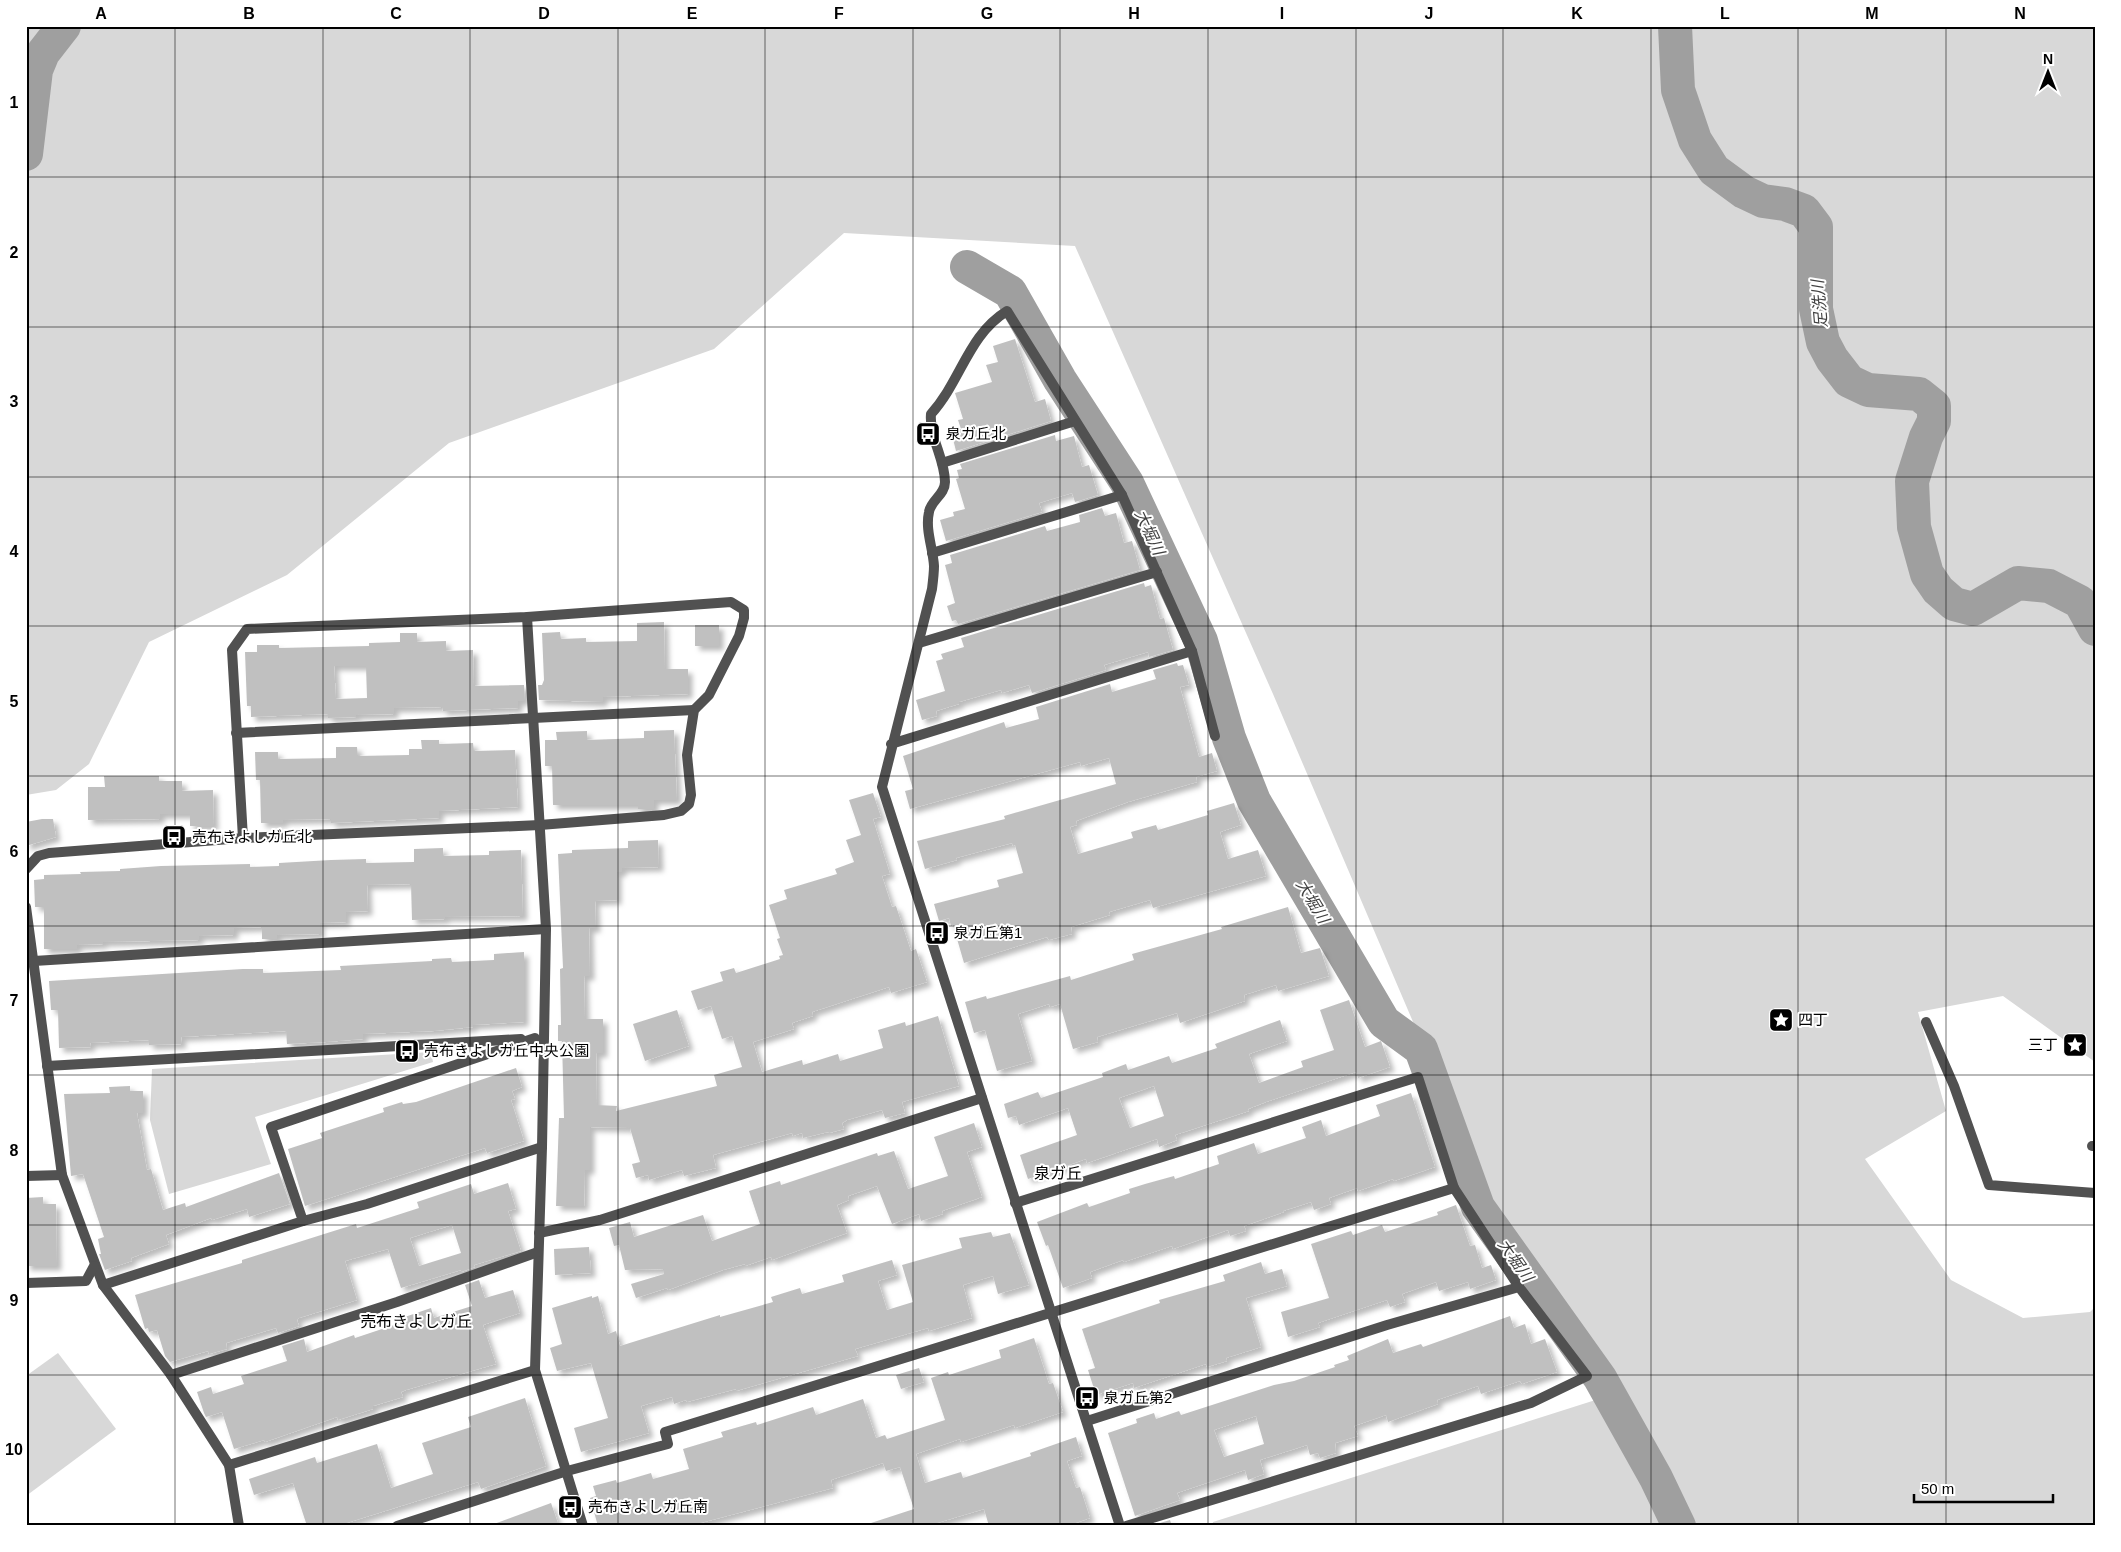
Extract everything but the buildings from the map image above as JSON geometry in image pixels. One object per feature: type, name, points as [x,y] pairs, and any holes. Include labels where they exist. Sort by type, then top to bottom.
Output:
[{"type":"street","points":[[1120,1526],[882,787],[891,744],[932,589],[929,509],[943,492],[945,485],[942,463],[931,426],[931,414],[977,338],[996,318],[1007,311],[1074,421],[1122,494],[1192,651],[1215,736]]},
{"type":"street","points":[[942,463],[1074,421]]},
{"type":"street","points":[[932,553],[1122,494]]},
{"type":"street","points":[[919,643],[1157,572]]},
{"type":"street","points":[[26,869],[38,856],[49,853],[243,838],[540,824],[664,815],[681,811],[688,804],[691,795],[686,755],[694,710],[709,695],[742,627],[744,610],[731,602],[716,602],[527,618],[247,629],[232,650],[243,838]]},
{"type":"street","points":[[527,618],[546,929],[539,1037],[542,1147],[534,1370],[567,1471],[582,1526]]},
{"type":"street","points":[[891,744],[1192,651]]},
{"type":"street","points":[[236,733],[694,710]]},
{"type":"street","points":[[26,907],[62,1175],[94,1266],[103,1285],[171,1375],[229,1465],[239,1526]]},
{"type":"street","points":[[34,961],[546,929]]},
{"type":"street","points":[[1926,1022],[1954,1086],[1989,1185],[2095,1193]]},
{"type":"street","points":[[47,1066],[539,1037]]},
{"type":"street","points":[[302,1221],[271,1126],[539,1037]]},
{"type":"street","points":[[1015,1203],[1418,1077],[1454,1188],[1520,1287],[1587,1376],[1531,1403],[1126,1526]]},
{"type":"street","points":[[539,1233],[600,1220],[982,1098]]},
{"type":"street","points":[[103,1285],[302,1221],[367,1204],[542,1147]]},
{"type":"street","points":[[26,1176],[62,1175]]},
{"type":"street","points":[[398,1526],[567,1471],[668,1444],[665,1432],[1051,1311],[1454,1188]]},
{"type":"street","points":[[171,1375],[397,1302],[538,1252]]},
{"type":"street","points":[[26,1283],[86,1281],[94,1266]]},
{"type":"street","points":[[1087,1421],[1387,1325],[1520,1287]]},
{"type":"street","points":[[229,1465],[534,1370]]},
{"type":"shaded area","points":[[26,26],[2095,26],[2095,1062],[2003,996],[1918,1012],[1946,1111],[1865,1159],[1951,1280],[2023,1318],[2090,1312],[2095,1307],[2095,1526],[1212,1526],[1213,1522],[1608,1396],[1481,1181],[1273,694],[1075,246],[844,233],[714,349],[449,443],[287,575],[149,642],[89,764],[56,790],[26,795]]},
{"type":"shaded area","points":[[431,1052],[433,1062],[255,1117],[271,1164],[169,1194],[150,1120],[152,1069]]},
{"type":"shaded area","points":[[58,1353],[116,1429],[26,1496],[26,1376]]},
{"type":"waterway","points":[[26,154],[36,70],[43,53],[64,26]]},
{"type":"waterway","name":"足洗川","points":[[1675,26],[1678,90],[1695,140],[1714,170],[1744,192],[1763,201],[1785,204],[1804,211],[1816,227],[1816,309],[1823,342],[1832,359],[1849,381],[1868,390],[1919,394],[1934,406],[1934,421],[1926,437],[1912,481],[1914,527],[1927,574],[1938,590],[1954,604],[1973,609],[2018,583],[2049,586],[2080,602],[2095,629]]},
{"type":"waterway","name":"大堀川","points":[[967,267],[1010,292],[1060,380],[1127,483],[1201,641],[1229,738],[1254,801],[1384,1022],[1421,1049],[1478,1207],[1600,1378],[1656,1478],[1679,1526]]},
{"type":"place","name":"泉ガ丘北","points":[[928,434]]},
{"type":"place","name":"売布きよしガ丘北","points":[[174,837]]},
{"type":"place","name":"泉ガ丘第1","points":[[937,933]]},
{"type":"place","name":"四丁","points":[[1781,1020]]},
{"type":"place","name":"三丁","points":[[2075,1045]]},
{"type":"place","name":"売布きよしガ丘中央公園","points":[[407,1051]]},
{"type":"place","name":"泉ガ丘第2","points":[[1087,1398]]},
{"type":"place","name":"売布きよしガ丘南","points":[[570,1507]]},
{"type":"district","name":"泉ガ丘","points":[[1058,1173]]},
{"type":"district","name":"売布きよしガ丘","points":[[416,1321]]}]
